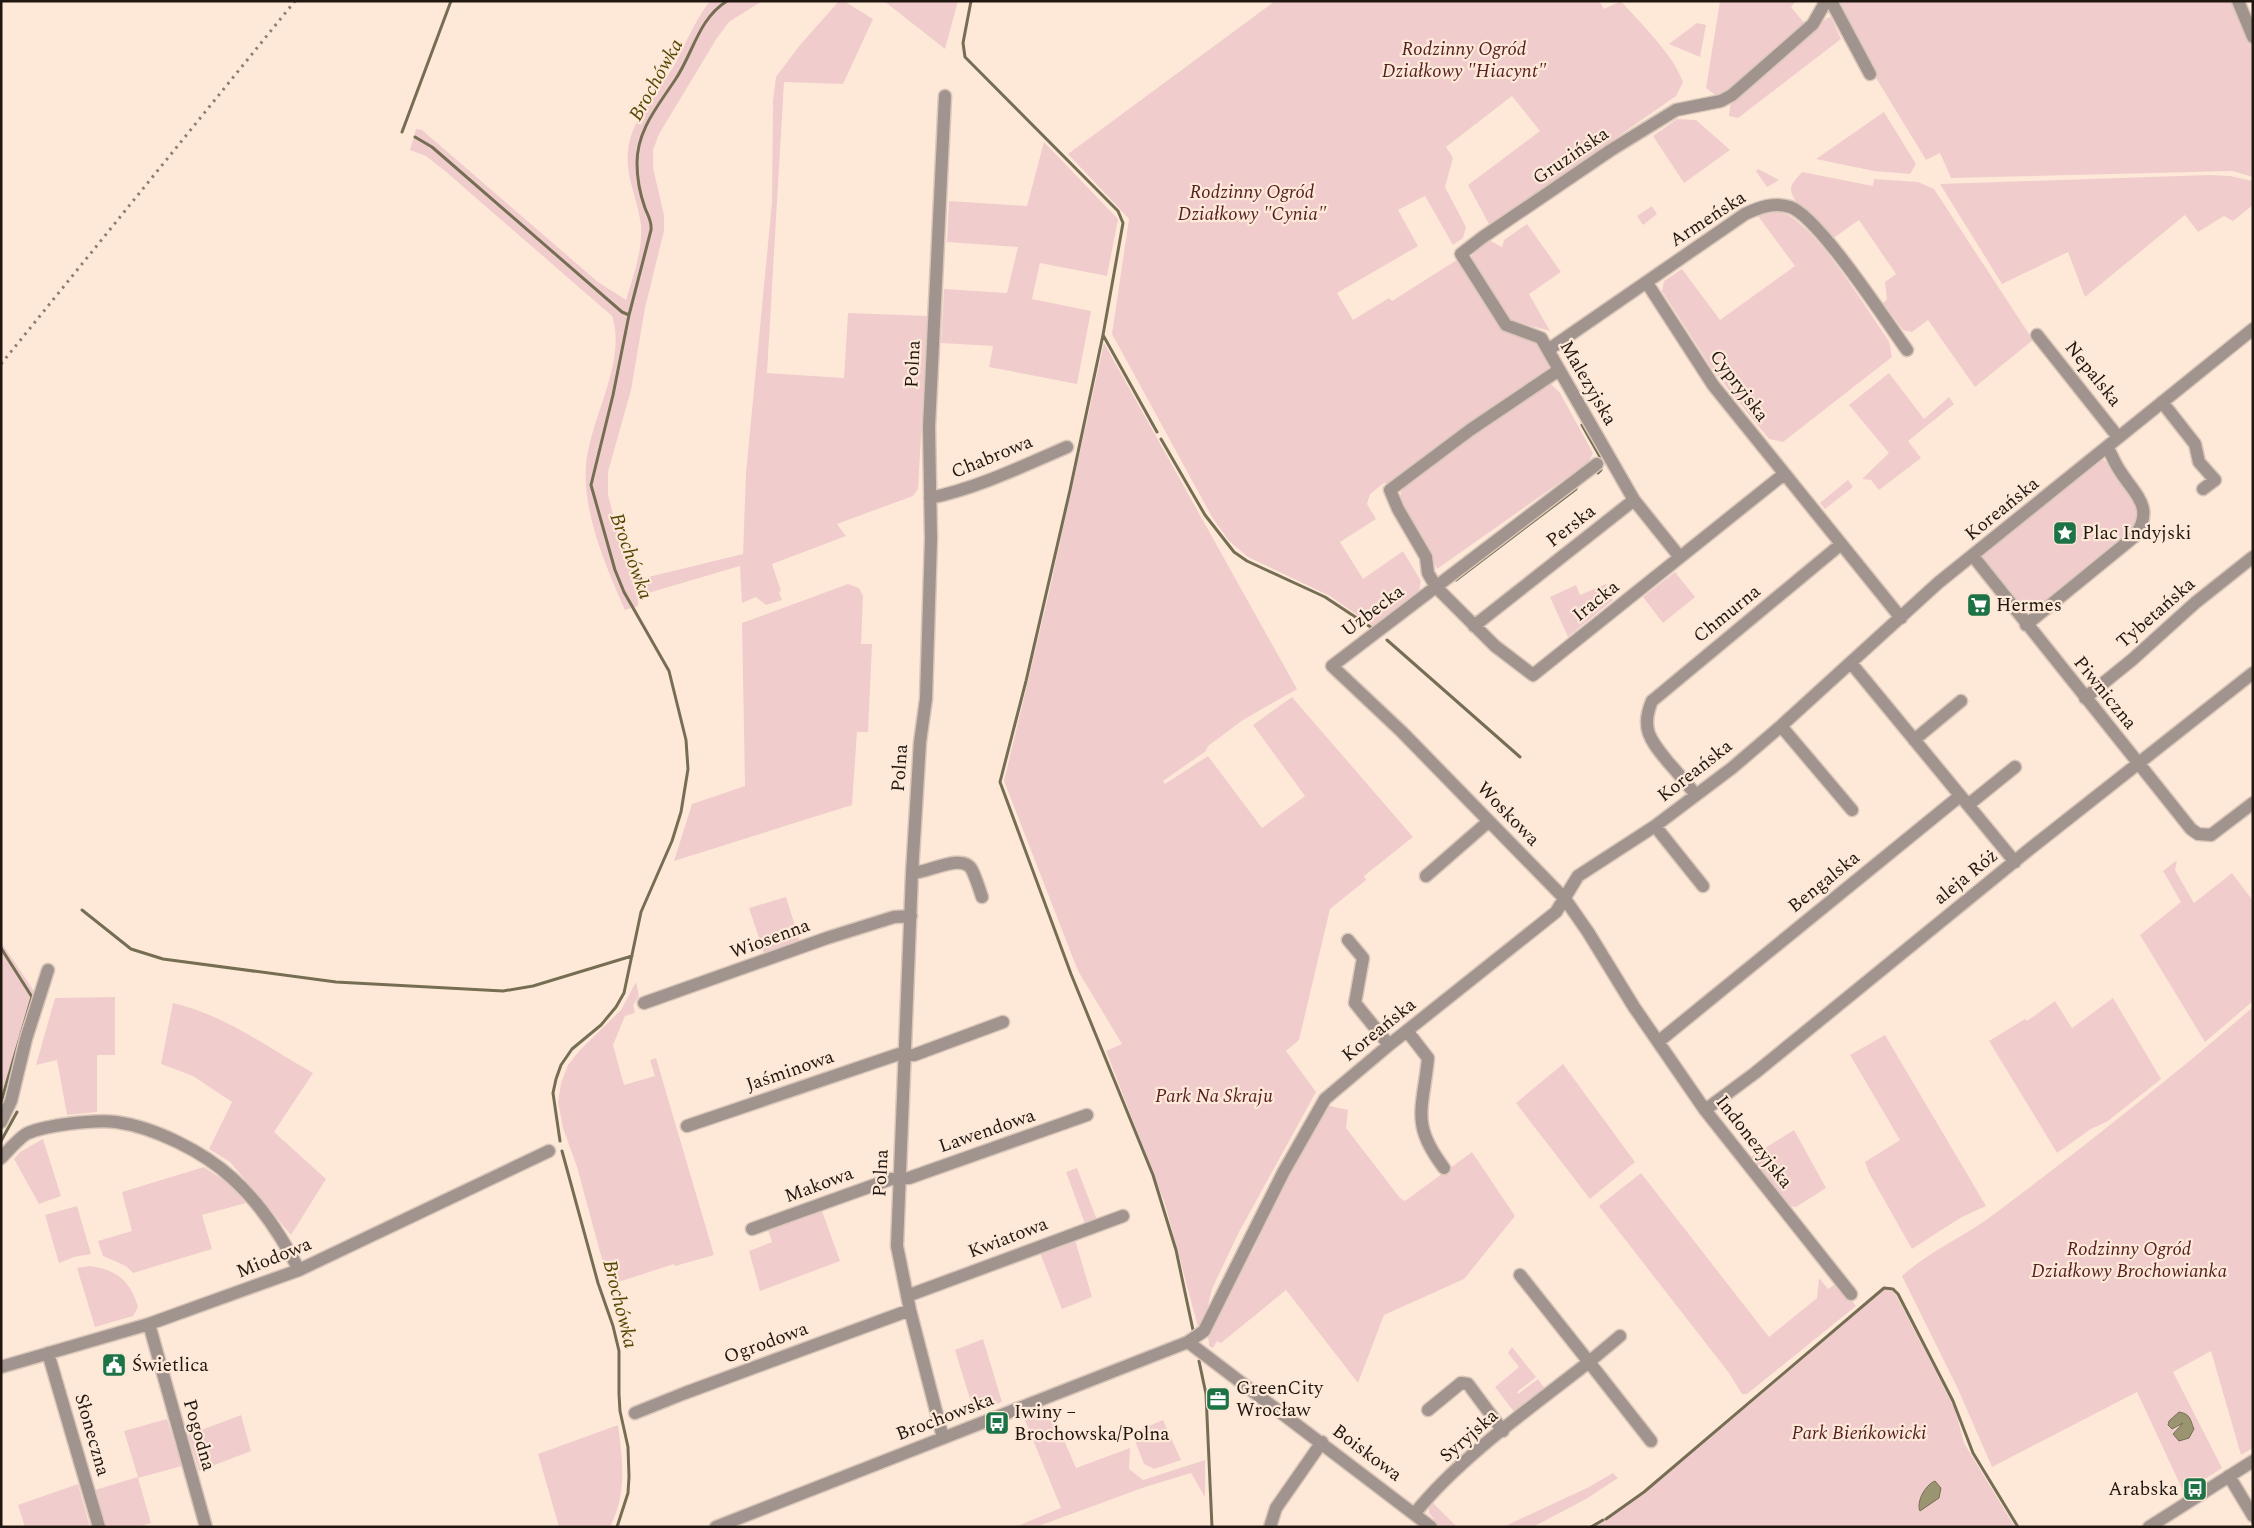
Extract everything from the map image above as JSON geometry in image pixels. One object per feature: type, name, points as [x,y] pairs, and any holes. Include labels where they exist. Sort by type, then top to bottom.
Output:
[{"type":"street","name":"Gruzińska","points":[[1461,254],[1483,236],[1611,150],[1676,110],[1721,101],[1732,95],[1813,24],[1826,1]]},
{"type":"street","points":[[1832,1],[1870,74]]},
{"type":"street","points":[[2238,1],[2253,37]]},
{"type":"street","name":"Polna","points":[[943,1438],[910,1310],[897,1246],[912,873],[920,742],[926,699],[931,539],[929,427],[945,96]]},
{"type":"street","name":"Armeńska","points":[[1548,350],[1745,214],[1774,204],[1792,207],[1828,241],[1907,350]]},
{"type":"street","name":"Malezyjska","points":[[1461,254],[1506,325],[1541,338],[1634,500]]},
{"type":"street","name":"Cypryjska","points":[[1646,282],[1703,372],[1840,546]]},
{"type":"street","name":"Koreańska","points":[[1204,1330],[1283,1173],[1325,1099],[1389,1045],[1556,912],[1573,882],[1584,870],[1620,850],[1655,826],[1782,726],[1938,583],[2253,329]]},
{"type":"street","name":"Nepalska","points":[[2038,335],[2118,437]]},
{"type":"street","points":[[1436,586],[1428,573],[1426,557],[1398,509],[1390,490],[1470,430],[1559,370]]},
{"type":"street","points":[[2162,402],[2195,444],[2199,462],[2215,480],[2203,489]]},
{"type":"street","name":"Chabrowa","points":[[930,498],[949,494],[1002,475],[1067,447]]},
{"type":"street","points":[[2026,625],[2135,536],[2141,527],[2144,512],[2142,504],[2120,471],[2108,447]]},
{"type":"street","name":"Uzbecka","points":[[1332,666],[1597,464]]},
{"type":"street","name":"Iracka","points":[[1436,586],[1494,646],[1533,674],[1784,474]]},
{"type":"street","points":[[1634,500],[1679,556]]},
{"type":"street","name":"Perska","points":[[1474,626],[1634,500]]},
{"type":"street","points":[[1840,546],[1901,618]]},
{"type":"street","name":"Chmurna","points":[[1696,795],[1651,742],[1648,734],[1647,712],[1652,700],[1840,546]]},
{"type":"street","name":"Piwniczna","points":[[1973,556],[2026,625],[2191,829],[2205,836],[2218,831],[2253,803]]},
{"type":"street","name":"Tybetańska","points":[[2085,698],[2134,659],[2195,603],[2253,557]]},
{"type":"street","points":[[1851,663],[2015,862]]},
{"type":"street","name":"Woskowa","points":[[1332,666],[1402,732],[1565,899],[1588,932],[1634,1007]]},
{"type":"street","name":"aleja Róż","points":[[1705,1110],[1755,1073],[2015,862],[2253,673]]},
{"type":"street","points":[[1914,740],[1961,702]]},
{"type":"street","points":[[1782,726],[1852,810]]},
{"type":"street","name":"Bengalska","points":[[1658,1042],[1712,996],[1964,800],[2015,767]]},
{"type":"street","points":[[1426,876],[1488,822]]},
{"type":"street","name":"Koreańska","points":[[1655,826],[1703,886]]},
{"type":"street","points":[[912,873],[920,873],[960,861],[966,863],[972,868],[982,897]]},
{"type":"street","name":"Wiosenna","points":[[644,1003],[828,938],[894,917],[910,916]]},
{"type":"street","points":[[1348,940],[1363,958],[1355,1003],[1389,1045]]},
{"type":"street","points":[[1,1122],[10,1101],[26,1039],[48,970]]},
{"type":"street","name":"Indonezyjska","points":[[1634,1007],[1705,1110],[1852,1294]]},
{"type":"street","name":"Jaśminowa","points":[[687,1126],[899,1054],[914,1055],[1003,1022]]},
{"type":"street","points":[[1408,1031],[1428,1058],[1420,1114],[1421,1126],[1431,1150],[1444,1168]]},
{"type":"street","name":"Lawendowa","points":[[900,1179],[909,1178],[1087,1115]]},
{"type":"street","points":[[1,1158],[27,1134],[55,1126],[90,1121],[117,1122],[165,1137],[206,1158],[232,1177],[266,1214],[284,1240],[299,1270]]},
{"type":"street","name":"Miodowa","points":[[1,1367],[149,1324],[299,1270],[549,1151]]},
{"type":"street","name":"Makowa","points":[[752,1229],[891,1180],[900,1179]]},
{"type":"street","name":"Kwiatowa","points":[[907,1296],[1123,1216]]},
{"type":"street","points":[[1520,1275],[1650,1440]]},
{"type":"street","name":"Ogrodowa","points":[[635,1413],[685,1392],[910,1310]]},
{"type":"street","name":"Pogodna","points":[[149,1324],[206,1527]]},
{"type":"street","name":"Brochowska","points":[[716,1527],[1188,1342],[1204,1330]]},
{"type":"street","name":"Syryjska","points":[[1415,1513],[1441,1486],[1503,1431],[1620,1336]]},
{"type":"street","name":"Boiskowa","points":[[1188,1342],[1432,1527]]},
{"type":"street","name":"Słoneczna","points":[[48,1353],[100,1527]]},
{"type":"street","points":[[1428,1410],[1461,1383],[1468,1384],[1503,1431]]},
{"type":"street","points":[[1270,1527],[1276,1508],[1318,1440]]},
{"type":"street","points":[[2149,1527],[2253,1461]]},
{"type":"street","points":[[2229,1476],[2253,1516]]},
{"type":"green space","points":[[710,1],[762,1],[729,22],[717,38],[659,134],[653,150],[653,168],[664,215],[664,231],[645,308],[631,390],[608,472],[608,495],[620,541],[636,580],[743,554],[746,473],[772,202],[773,101],[776,77],[800,45],[839,1],[844,1],[873,19],[843,84],[784,82],[767,373],[844,378],[848,313],[928,316],[918,489],[913,496],[837,524],[846,536],[772,564],[782,600],[766,605],[756,597],[742,603],[740,566],[638,596],[638,606],[625,610],[597,539],[588,501],[586,482],[589,446],[612,370],[615,352],[615,333],[612,316],[445,171],[426,156],[410,150],[416,129],[422,130],[598,282],[626,300],[637,263],[641,234],[641,225],[628,170],[630,139],[640,116],[669,74],[695,24]]},
{"type":"green space","points":[[884,1],[958,1],[945,49]]},
{"type":"green space","points":[[1275,1],[1599,1],[1604,9],[1621,1],[1664,50],[1683,82],[1676,96],[1490,226],[1468,185],[1540,131],[1512,96],[1446,147],[1453,158],[1445,187],[1466,227],[1463,238],[1453,245],[1425,196],[1398,210],[1418,246],[1337,293],[1353,320],[1389,298],[1392,301],[1460,258],[1497,324],[1509,333],[1537,344],[1547,357],[1550,369],[1393,485],[1384,483],[1370,494],[1367,504],[1376,519],[1340,542],[1363,579],[1403,551],[1421,581],[1419,592],[1385,617],[1388,622],[1378,630],[1330,596],[1248,557],[1229,541],[1212,517],[1112,334],[1129,219],[1068,154]]},
{"type":"green space","points":[[1720,1],[1796,1],[1791,7],[1806,25],[1730,91],[1718,97],[1706,88]]},
{"type":"green space","points":[[1838,1],[2235,1],[2253,47],[2253,177],[2232,171],[1951,178],[1940,153],[1926,160],[1873,73]]},
{"type":"green space","points":[[1831,17],[1841,39],[1738,118],[1729,116],[1731,101],[1794,49],[1827,18]]},
{"type":"green space","points":[[1697,23],[1706,25],[1700,57],[1669,44]]},
{"type":"green space","points":[[1884,112],[1916,164],[1910,174],[1874,171],[1816,159]]},
{"type":"green space","points":[[1677,119],[1696,120],[1730,150],[1684,183],[1653,136]]},
{"type":"green space","points":[[1044,142],[1118,219],[1107,276],[1040,263],[1032,299],[1091,311],[1077,384],[989,367],[993,346],[941,343],[944,289],[1007,293],[1018,247],[947,242],[949,201],[1027,206]]},
{"type":"green space","points":[[1758,169],[1779,180],[1767,187],[1756,171]]},
{"type":"green space","points":[[1802,172],[1873,186],[1874,179],[1918,182],[1934,189],[2033,340],[1975,387],[1928,320],[1912,332],[1903,330],[1883,303],[1887,299],[1885,282],[1896,274],[1859,220],[1832,239],[1801,209],[1792,195],[1791,187]]},
{"type":"green space","points":[[2209,175],[2230,176],[2253,181],[2253,205],[2233,221],[2224,216],[2198,232],[2185,215],[2085,297],[2068,252],[2002,284],[1940,184]]},
{"type":"green space","points":[[1652,206],[1657,214],[1643,225],[1637,216]]},
{"type":"green space","points":[[1771,211],[1791,216],[1819,243],[1844,275],[1889,341],[1892,357],[1783,442],[1769,439],[1712,369],[1662,291],[1664,281],[1682,269],[1720,320],[1795,266],[1758,216]]},
{"type":"green space","points":[[1527,224],[1561,272],[1529,294],[1550,331],[1505,319],[1470,259],[1477,247],[1489,240],[1502,247],[1504,240]]},
{"type":"green space","name":"Park Na Skraju","points":[[1104,343],[1297,689],[1243,720],[1208,746],[1206,751],[1163,781],[1165,784],[1208,756],[1262,828],[1305,796],[1253,725],[1292,697],[1413,837],[1364,876],[1366,880],[1330,909],[1299,1040],[1286,1051],[1316,1092],[1238,1234],[1212,1289],[1205,1318],[1198,1327],[1165,1204],[1106,1051],[1122,1044],[1078,971],[1004,781],[1047,601]]},
{"type":"green space","points":[[1889,373],[1924,419],[1949,397],[1954,404],[1908,441],[1921,458],[1879,490],[1871,480],[1862,479],[1889,453],[1849,405]]},
{"type":"green space","points":[[1551,384],[1560,393],[1593,453],[1589,462],[1437,569],[1400,507],[1401,489],[1527,395]]},
{"type":"green space","name":"Plac Indyjski","points":[[2100,458],[2107,462],[2138,502],[2137,526],[2032,615],[2026,617],[1981,561],[1981,554]]},
{"type":"green space","points":[[1848,480],[1853,487],[1825,509],[1820,503]]},
{"type":"green space","points":[[1675,572],[1695,597],[1663,623],[1643,597]]},
{"type":"green space","points":[[848,584],[859,588],[863,596],[861,644],[872,644],[868,732],[857,732],[852,805],[674,861],[692,804],[745,786],[742,623]]},
{"type":"green space","points":[[1606,584],[1613,600],[1568,637],[1550,597],[1576,585],[1580,595]]},
{"type":"green space","points":[[2177,860],[2175,870],[2194,903],[2232,873],[2253,901],[2253,1001],[2205,1042],[2140,935],[2181,902],[2163,871]]},
{"type":"green space","points":[[786,897],[801,945],[765,956],[749,908]]},
{"type":"green space","points":[[1,942],[36,994],[1,1111]]},
{"type":"green space","points":[[636,982],[639,996],[633,1005],[635,1013],[625,1016],[613,1045],[624,1085],[655,1076],[650,1060],[656,1058],[714,1255],[675,1266],[674,1264],[609,1285],[577,1167],[563,1128],[558,1102],[561,1083],[568,1065],[580,1050],[621,1010]]},
{"type":"green space","points":[[115,997],[115,1055],[97,1055],[97,1112],[67,1115],[57,1060],[36,1065],[55,998]]},
{"type":"green space","points":[[2113,998],[2161,1079],[2108,1121],[2091,1129],[2057,1153],[1989,1041],[2025,1019],[2027,1021],[2055,1001],[2072,1028]]},
{"type":"green space","points":[[173,1003],[192,1008],[228,1024],[313,1073],[274,1132],[326,1179],[291,1235],[230,1162],[209,1149],[232,1102],[193,1076],[161,1064]]},
{"type":"green space","name":"Rodzinny Ogród Działkowy Brochowianka","points":[[2253,1007],[2253,1448],[2241,1455],[2211,1351],[2173,1372],[2222,1468],[2184,1493],[2137,1392],[1992,1467],[1957,1387],[1902,1276],[1912,1267],[1993,1215],[2157,1087]]},
{"type":"green space","points":[[1885,1035],[1986,1206],[1960,1218],[1912,1249],[1869,1173],[1865,1162],[1900,1140],[1850,1055]]},
{"type":"green space","points":[[1563,1064],[1635,1162],[1590,1199],[1516,1103]]},
{"type":"green space","points":[[1330,1106],[1348,1110],[1346,1128],[1400,1198],[1405,1201],[1472,1152],[1515,1216],[1464,1279],[1384,1315],[1358,1383],[1286,1290],[1221,1343],[1217,1341],[1213,1348],[1209,1346],[1208,1335],[1246,1251],[1252,1253],[1268,1217],[1270,1205],[1324,1110]]},
{"type":"green space","points":[[1794,1130],[1826,1188],[1796,1207],[1785,1206],[1749,1158]]},
{"type":"green space","points":[[43,1139],[61,1196],[39,1204],[14,1159],[20,1152]]},
{"type":"green space","points":[[204,1167],[229,1184],[246,1203],[202,1215],[212,1249],[133,1273],[126,1266],[103,1256],[98,1241],[132,1231],[122,1192]]},
{"type":"green space","points":[[1077,1168],[1097,1220],[1085,1224],[1066,1172]]},
{"type":"green space","points":[[1641,1173],[1769,1337],[1817,1298],[1819,1278],[1828,1289],[1834,1285],[1841,1287],[1856,1306],[1747,1394],[1742,1394],[1729,1373],[1599,1206]]},
{"type":"green space","points":[[77,1206],[91,1254],[74,1257],[59,1263],[45,1215]]},
{"type":"green space","points":[[821,1208],[840,1261],[760,1291],[749,1251],[772,1242],[767,1227]]},
{"type":"green space","points":[[1075,1240],[1092,1297],[1062,1309],[1040,1253]]},
{"type":"green space","points":[[89,1266],[114,1273],[126,1283],[138,1307],[133,1316],[95,1327],[77,1268]]},
{"type":"green space","name":"Park Bieńkowicki","points":[[1884,1289],[1894,1291],[1955,1409],[1964,1443],[2015,1527],[1595,1527],[1644,1494]]},
{"type":"green space","points":[[983,1339],[1002,1402],[974,1412],[955,1350]]},
{"type":"green space","points":[[1512,1347],[1536,1377],[1517,1392],[1518,1394],[1538,1379],[1545,1389],[1515,1413],[1495,1387],[1519,1367],[1508,1353]]},
{"type":"green space","points":[[1050,1408],[1076,1468],[1130,1448],[1129,1469],[1143,1480],[1205,1460],[1205,1497],[1191,1473],[1145,1487],[1036,1527],[1015,1527],[1061,1508],[1024,1418]]},
{"type":"green space","points":[[241,1415],[251,1451],[199,1471],[188,1435]]},
{"type":"green space","points":[[167,1419],[182,1466],[138,1478],[151,1523],[137,1527],[105,1527],[95,1490],[138,1477],[124,1431]]},
{"type":"green space","points":[[1163,1420],[1181,1460],[1154,1469],[1144,1464],[1132,1433]]},
{"type":"green space","points":[[618,1425],[622,1464],[621,1490],[619,1502],[610,1527],[559,1527],[538,1454]]},
{"type":"green space","points":[[1613,1473],[1618,1478],[1586,1499],[1533,1527],[1503,1527],[1587,1488]]},
{"type":"green space","points":[[78,1484],[90,1527],[25,1527],[18,1505]]},
{"type":"green space","points":[[1433,1503],[1457,1527],[1440,1527],[1429,1513],[1429,1506]]},
{"type":"shaded area","points":[[2179,1412],[2188,1416],[2194,1429],[2189,1438],[2179,1441],[2173,1434],[2183,1423],[2172,1429],[2168,1425],[2169,1421]]},
{"type":"shaded area","points":[[1935,1481],[1941,1488],[1939,1498],[1920,1511],[1919,1503],[1922,1494]]},
{"type":"waterway","points":[[402,132],[451,1]]},
{"type":"waterway","name":"Brochówka","points":[[560,1141],[553,1093],[556,1079],[561,1065],[572,1049],[601,1025],[616,1007],[624,993],[641,912],[672,841],[681,812],[688,769],[686,740],[669,671],[624,592],[615,570],[591,485],[613,395],[629,315],[651,230],[639,186],[637,163],[641,140],[650,119],[681,70],[709,17],[727,1]]},
{"type":"waterway","points":[[971,1],[963,43],[965,57],[1118,211],[1123,223],[1103,335],[1070,490],[1026,681],[1000,782],[1071,974],[1153,1175],[1176,1250],[1193,1330]]},
{"type":"waterway","points":[[415,137],[432,147],[622,312],[629,315]]},
{"type":"waterway","points":[[1103,335],[1157,432]]},
{"type":"waterway","points":[[1582,425],[1603,462]]},
{"type":"waterway","points":[[1161,439],[1205,515],[1234,552],[1247,561],[1325,597],[1372,628]]},
{"type":"waterway","points":[[1598,473],[1601,470]]},
{"type":"waterway","points":[[1456,580],[1576,489]]},
{"type":"waterway","points":[[1387,640],[1520,757]]},
{"type":"waterway","points":[[82,910],[131,949],[163,959],[336,982],[503,991],[533,986],[632,956]]},
{"type":"waterway","points":[[1,948],[32,997],[1,1102]]},
{"type":"waterway","points":[[1,1141],[17,1112]]},
{"type":"waterway","name":"Brochówka","points":[[562,1151],[598,1283],[613,1326],[619,1351],[620,1411],[628,1447],[629,1477],[628,1493],[617,1527]]},
{"type":"waterway","points":[[1606,1519],[1644,1492],[1884,1288],[1893,1289],[1898,1294],[1953,1401],[1973,1453],[2018,1527]]},
{"type":"waterway","points":[[1199,1361],[1206,1394],[1212,1527]]},
{"type":"waterway","points":[[1591,1527],[1603,1520]]},
{"type":"railway","points":[[1,364],[295,1]]},
{"type":"place","name":"Plac Indyjski","points":[[2065,533]]},
{"type":"place","name":"Hermes","points":[[1979,605]]},
{"type":"place","name":"Świetlica","points":[[114,1365]]},
{"type":"place","name":"GreenCity Wrocław","points":[[1218,1399]]},
{"type":"place","name":"Iwiny – Brochowska/Polna","points":[[997,1423]]},
{"type":"place","name":"Arabska","points":[[2195,1489]]},
{"type":"park label","name":"Rodzinny Ogród Działkowy \"Hiacynt\"","points":[[1464,60]]},
{"type":"park label","name":"Rodzinny Ogród Działkowy \"Cynia\"","points":[[1252,203]]}]
